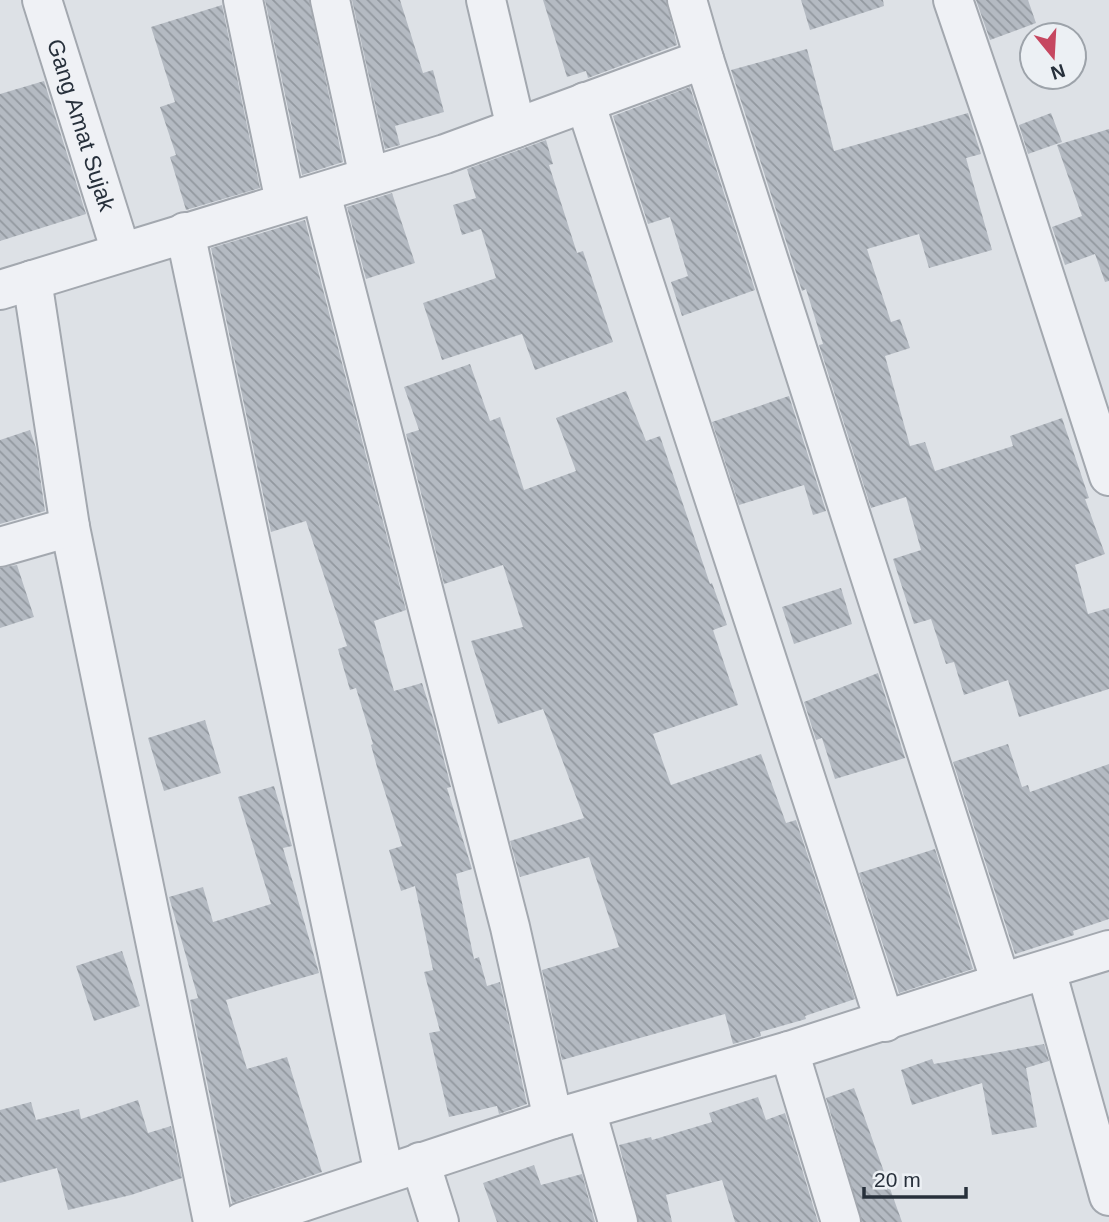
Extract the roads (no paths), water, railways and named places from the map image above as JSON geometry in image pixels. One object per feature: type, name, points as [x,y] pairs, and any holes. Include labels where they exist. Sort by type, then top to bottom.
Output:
[{"type":"street","name":"Gang Amat Sujak","points":[[42,0],[121,252]]},
{"type":"street","points":[[243,0],[303,198],[510,927],[570,1114],[618,1222]]},
{"type":"street","points":[[330,0],[369,177]]},
{"type":"street","points":[[485,0],[516,128]]},
{"type":"street","points":[[687,0],[1001,983]]},
{"type":"street","points":[[953,0],[1109,476]]},
{"type":"street","points":[[213,1222],[70,527],[16,285],[445,154],[704,59]]},
{"type":"street","points":[[585,102],[885,1022]]},
{"type":"street","points":[[185,232],[384,1174]]},
{"type":"street","points":[[0,547],[70,527]]},
{"type":"street","points":[[252,1220],[570,1114],[885,1022],[1109,950]]},
{"type":"street","points":[[1046,970],[1109,1196]]},
{"type":"street","points":[[789,1051],[841,1222]]},
{"type":"street","points":[[421,1162],[439,1222]]}]
